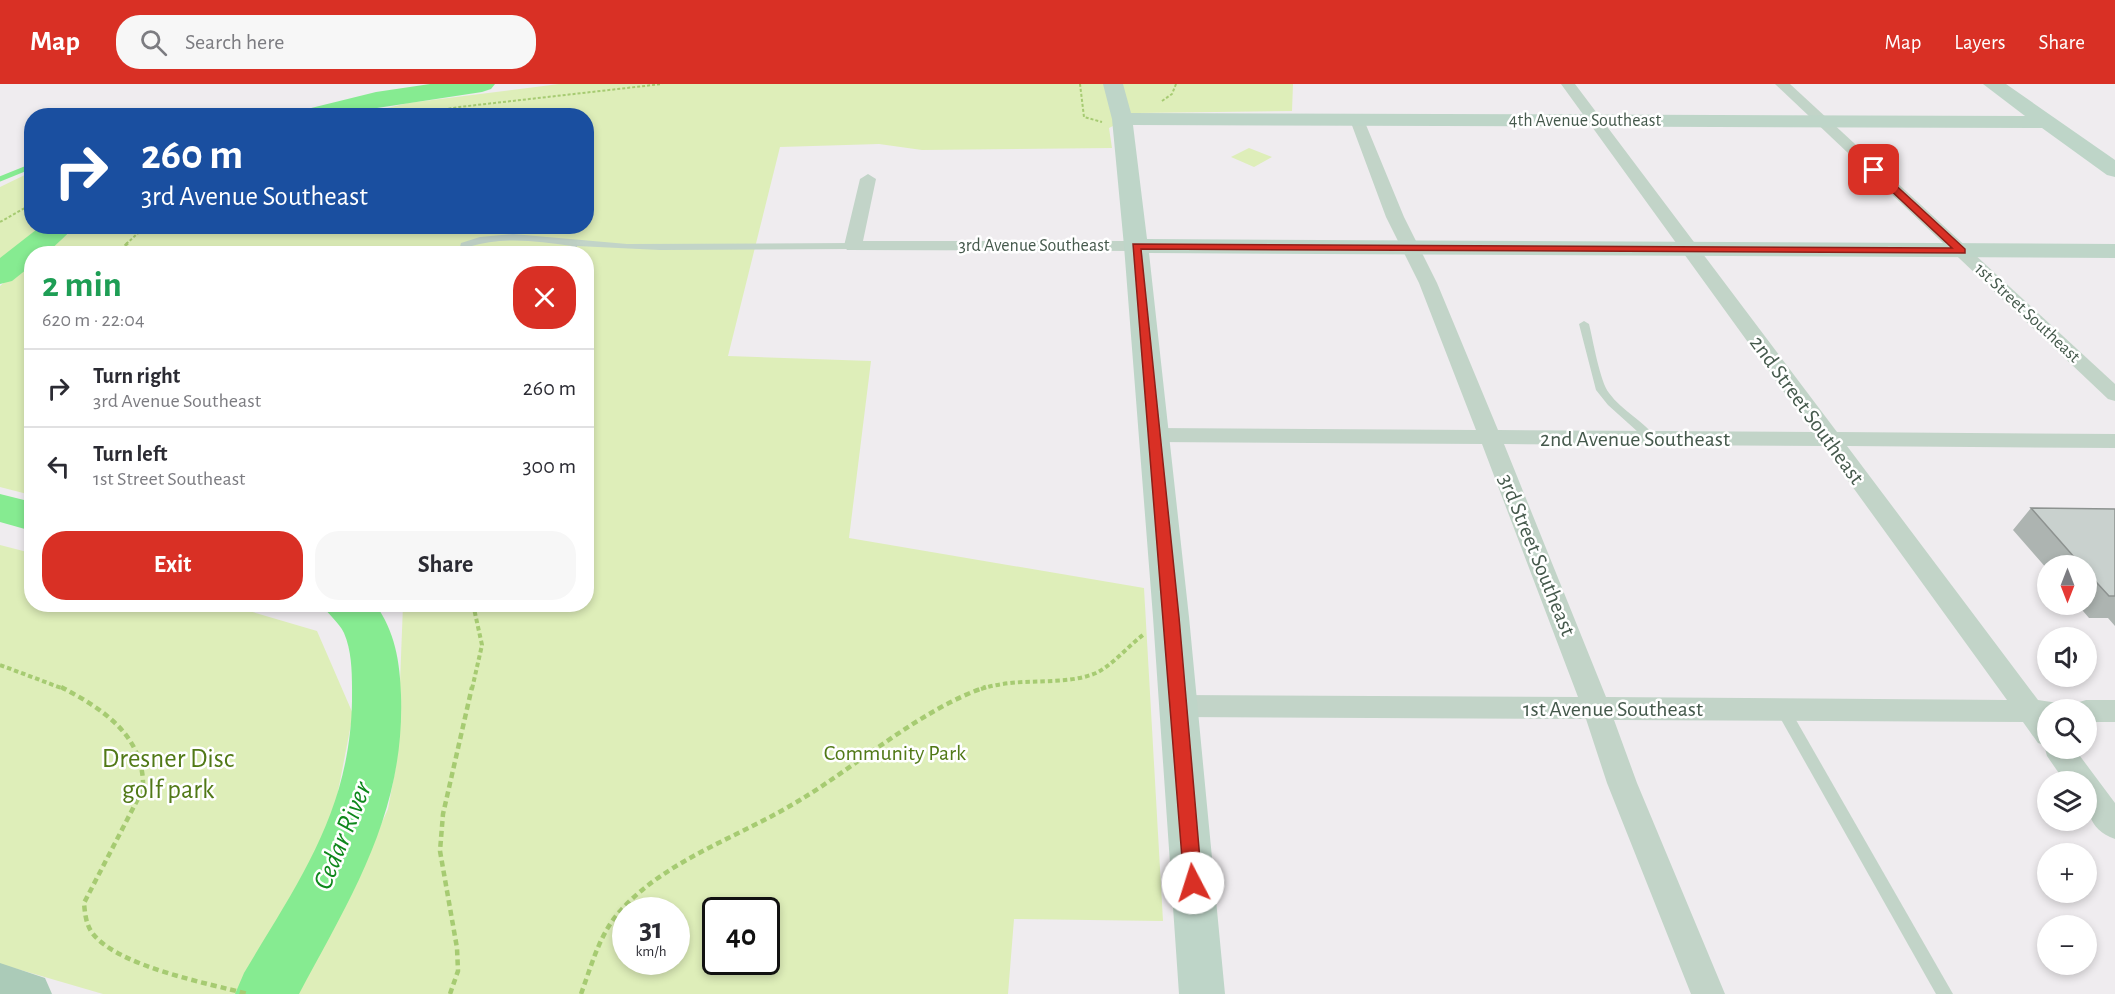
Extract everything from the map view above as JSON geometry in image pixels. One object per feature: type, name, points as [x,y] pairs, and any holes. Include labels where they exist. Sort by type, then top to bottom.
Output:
[{"type":"main road","points":[[0,985],[29,994]]},
{"type":"street","points":[[1113,84],[1122,119],[1155,435],[1202,994]]},
{"type":"street","name":"2nd Street Southeast","points":[[1568,84],[1829,440],[2037,710]]},
{"type":"street","name":"1st Street Southeast","points":[[1782,84],[2115,395]]},
{"type":"street","points":[[1993,84],[2115,170]]},
{"type":"street","name":"4th Avenue Southeast","points":[[1122,119],[2048,123]]},
{"type":"street","name":"3rd Street Southeast","points":[[1357,120],[1395,217],[1428,283],[1575,649],[1622,783],[1708,994]]},
{"type":"street","points":[[853,246],[868,179]]},
{"type":"street","name":"3rd Avenue Southeast","points":[[853,246],[2115,251]]},
{"type":"street","name":"2nd Avenue Southeast","points":[[1155,435],[2115,441]]},
{"type":"street","name":"1st Avenue Southeast","points":[[1179,706],[2037,711]]},
{"type":"street","points":[[2097,711],[2115,711]]},
{"type":"street","points":[[2097,802],[2115,826]]},
{"type":"lane","points":[[464,246],[478,239],[498,237],[596,245],[853,246]]},
{"type":"lane","points":[[589,246],[596,245]]},
{"type":"lane","points":[[1584,324],[1601,390],[1607,399],[1641,426],[1652,439]]},
{"type":"lane","points":[[1783,710],[1945,994]]},
{"type":"path","points":[[453,108],[662,84]]},
{"type":"path","points":[[1080,84],[1084,117],[1094,122],[1122,119]]},
{"type":"path","points":[[0,222],[24,208]]},
{"type":"path","points":[[125,246],[137,234]]},
{"type":"path","points":[[450,994],[458,971],[457,948],[440,851],[443,814],[482,645],[475,612]]},
{"type":"path","points":[[580,994],[604,934],[622,909],[647,885],[709,847],[764,821],[861,761],[928,714],[991,685],[1093,674],[1137,639],[1172,617]]},
{"type":"path","points":[[0,665],[46,680],[93,704],[127,735],[141,756],[145,779],[143,789],[135,809],[84,903],[86,920],[95,936],[123,953],[164,970],[248,994]]},
{"type":"green space","name":"Community Park","points":[[559,84],[1293,84],[1292,111],[1139,113],[1109,128],[1112,148],[922,150],[879,144],[780,147],[728,356],[871,361],[849,538],[1144,588],[1163,921],[1014,919],[1008,994],[290,994],[347,899],[388,809],[397,760],[403,612],[594,612],[594,246],[51,246],[68,234],[594,234],[594,108],[387,108],[408,103]]},
{"type":"green space","points":[[1249,148],[1272,157],[1254,167],[1231,157]]},
{"type":"green space","points":[[24,175],[24,234],[37,234],[0,262],[0,187]]},
{"type":"green space","points":[[24,266],[24,493],[0,487],[0,286]]},
{"type":"green space","name":"Dresner Disc golf park","points":[[0,545],[24,551],[24,612],[253,612],[317,631],[353,714],[330,833],[246,994],[103,994],[0,964]]},
{"type":"building","points":[[2031,508],[2115,509],[2115,596],[2109,596],[2097,583],[2097,555],[2072,555]]},
{"type":"waterway","name":"Cedar River","points":[[344,108],[376,100],[482,84]]},
{"type":"waterway","points":[[0,179],[24,169]]},
{"type":"waterway","name":"Cedar River","points":[[36,246],[51,234]]},
{"type":"waterway","name":"Cedar River","points":[[0,274],[24,255]]},
{"type":"waterway","name":"Cedar River","points":[[0,508],[24,515]]},
{"type":"waterway","name":"Cedar River","points":[[266,994],[338,865],[360,811],[371,772],[376,718],[374,656],[365,627],[354,612]]},
{"type":"route","points":[[1193,883],[1172,617],[1136,246],[1961,251],[1874,170]]}]
